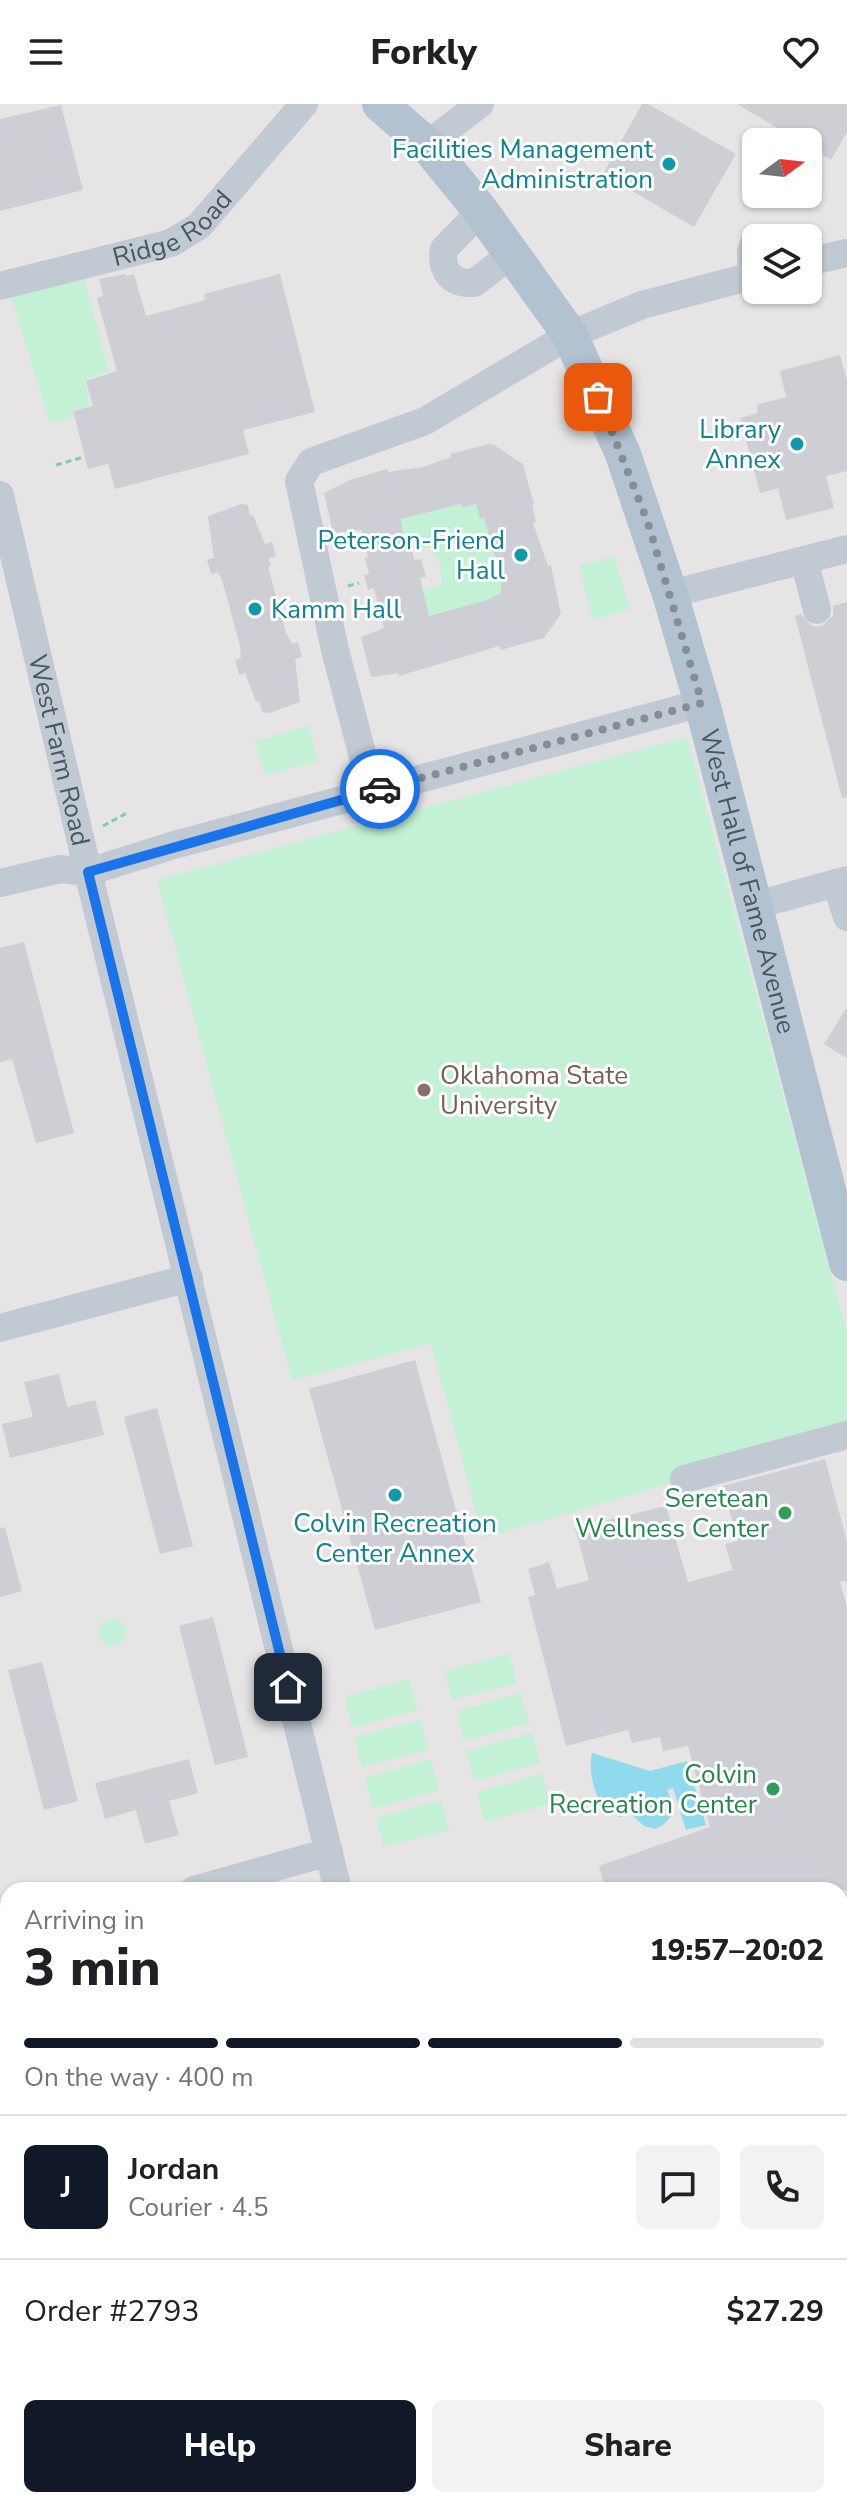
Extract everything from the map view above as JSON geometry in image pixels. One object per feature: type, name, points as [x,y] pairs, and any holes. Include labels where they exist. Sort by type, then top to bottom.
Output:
[{"type":"main road","name":"West Hall of Fame Avenue","points":[[380,104],[427,145],[481,211],[570,335],[623,454],[670,594],[702,703],[847,1263]]},
{"type":"street","name":"Ridge Road","points":[[0,286],[171,243],[199,226],[304,104]]},
{"type":"street","points":[[427,145],[480,104]]},
{"type":"street","points":[[481,211],[444,249],[445,271],[453,280],[474,283],[512,254]]},
{"type":"street","points":[[822,259],[847,253]]},
{"type":"street","points":[[372,791],[335,650],[299,481],[311,462],[425,421],[570,335],[642,305],[742,278]]},
{"type":"street","name":"West Farm Road","points":[[0,495],[88,872],[336,1882]]},
{"type":"street","points":[[670,594],[847,549]]},
{"type":"street","points":[[804,560],[817,610]]},
{"type":"street","points":[[0,883],[60,869],[88,872],[372,791],[702,703]]},
{"type":"street","points":[[753,906],[842,882],[847,917]]},
{"type":"street","points":[[0,1328],[189,1278]]},
{"type":"street","points":[[684,1479],[847,1435]]},
{"type":"street","points":[[222,1882],[329,1852]]},
{"type":"path","points":[[56,465],[84,457]]},
{"type":"path","points":[[348,586],[359,583]]},
{"type":"path","points":[[95,831],[127,813]]},
{"type":"shaded area","name":"Oklahoma State University","points":[[0,104],[847,104],[847,1882],[0,1882]]},
{"type":"green space","points":[[84,280],[109,371],[84,380],[90,405],[72,410],[73,417],[50,423],[11,296]]},
{"type":"green space","points":[[461,504],[462,508],[476,504],[480,518],[484,517],[501,578],[501,593],[487,600],[427,616],[408,594],[442,585],[441,566],[429,547],[394,551],[401,519]]},
{"type":"green space","points":[[614,556],[630,609],[593,620],[579,566]]},
{"type":"green space","points":[[309,726],[318,761],[265,775],[255,741]]},
{"type":"green space","points":[[687,737],[847,1334],[847,1432],[483,1538],[431,1343],[292,1381],[157,880]]},
{"type":"green space","points":[[112,1619],[121,1623],[125,1632],[121,1641],[112,1645],[103,1641],[99,1632],[103,1623]]},
{"type":"green space","points":[[509,1654],[517,1683],[452,1700],[444,1671]]},
{"type":"green space","points":[[409,1679],[417,1710],[352,1728],[344,1697]]},
{"type":"green space","points":[[521,1693],[529,1723],[464,1741],[456,1711]]},
{"type":"green space","points":[[420,1720],[428,1750],[362,1767],[354,1737]]},
{"type":"green space","points":[[532,1733],[540,1763],[474,1781],[466,1751]]},
{"type":"green space","points":[[431,1759],[439,1790],[373,1809],[365,1778]]},
{"type":"green space","points":[[542,1774],[550,1804],[485,1822],[477,1792]]},
{"type":"green space","points":[[441,1800],[449,1830],[384,1847],[376,1818]]},
{"type":"water","points":[[592,1753],[650,1771],[687,1761],[706,1825],[686,1830],[673,1788],[667,1790],[672,1803],[670,1818],[655,1829],[644,1826],[631,1814],[620,1817],[608,1805],[602,1808],[591,1774]]},
{"type":"building","name":"Facilities Management Administration","points":[[642,104],[648,104],[736,154],[694,227],[603,174]]},
{"type":"building","points":[[737,104],[847,104],[847,132],[831,160],[822,155],[822,128],[777,128]]},
{"type":"building","points":[[61,105],[83,190],[0,211],[0,119]]},
{"type":"building","points":[[134,274],[146,316],[205,300],[204,294],[280,274],[315,412],[243,430],[249,454],[115,489],[108,464],[88,469],[73,411],[93,406],[86,381],[117,371],[97,298],[103,296],[99,279]]},
{"type":"building","name":"Library Annex","points":[[840,355],[847,382],[847,471],[826,476],[834,508],[786,520],[778,488],[760,493],[740,418],[758,413],[757,405],[786,397],[780,371]]},
{"type":"building","name":"Peterson-Friend Hall","points":[[488,444],[523,464],[534,504],[536,522],[533,523],[548,566],[551,565],[561,614],[544,638],[501,650],[499,646],[399,676],[398,673],[371,677],[361,637],[384,628],[374,588],[368,590],[364,575],[369,574],[365,558],[368,558],[361,530],[333,533],[324,493],[350,480],[387,469],[388,472],[423,467],[451,457],[450,454]],"holes":[[[461,504],[462,508],[476,504],[480,519],[484,517],[501,578],[501,593],[487,600],[429,616],[420,578],[426,577],[421,559],[414,560],[412,547],[405,548],[401,519]]]},
{"type":"building","name":"Kamm Hall","points":[[241,504],[248,505],[250,516],[253,515],[265,544],[272,542],[276,556],[269,558],[271,566],[268,567],[286,633],[292,644],[298,642],[302,657],[295,659],[300,702],[269,713],[262,712],[259,701],[256,702],[245,673],[239,675],[235,660],[241,658],[240,646],[228,601],[218,572],[211,574],[207,560],[214,558],[208,516]]},
{"type":"building","points":[[847,602],[847,797],[842,798],[795,616],[801,614],[812,626],[822,626],[833,615],[833,606]]},
{"type":"building","points":[[24,942],[74,1133],[36,1143],[12,1059],[0,1062],[0,948]]},
{"type":"building","points":[[847,1007],[847,1058],[824,1044]]},
{"type":"building","name":"Colvin Recreation Center Annex","points":[[415,1360],[481,1602],[375,1630],[309,1389]]},
{"type":"building","points":[[59,1374],[67,1407],[95,1400],[104,1435],[10,1458],[2,1424],[33,1417],[24,1382]]},
{"type":"building","points":[[157,1408],[193,1546],[160,1554],[124,1417]]},
{"type":"building","name":"Colvin Recreation Center","points":[[825,1459],[847,1542],[847,1581],[840,1582],[847,1607],[847,1882],[604,1882],[599,1866],[710,1827],[688,1746],[663,1751],[660,1737],[632,1743],[628,1730],[566,1746],[528,1597],[535,1595],[528,1569],[549,1562],[557,1589],[589,1580],[575,1528],[666,1506],[688,1582],[733,1570],[725,1544],[738,1541],[723,1486]]},
{"type":"building","points":[[5,1527],[22,1591],[0,1597],[0,1528]]},
{"type":"building","points":[[213,1617],[248,1757],[215,1765],[179,1626]]},
{"type":"building","points":[[42,1662],[78,1801],[44,1810],[8,1670]]},
{"type":"building","points":[[189,1759],[198,1793],[169,1801],[179,1835],[145,1844],[136,1810],[105,1819],[95,1783]]},
{"type":"way so far","points":[[380,789],[702,703],[647,520],[598,397]]},
{"type":"place","name":"Facilities Management Administration","points":[[669,164]]},
{"type":"place","name":"Library Annex","points":[[797,444]]},
{"type":"place","name":"Peterson-Friend Hall","points":[[521,555]]},
{"type":"place","name":"Kamm Hall","points":[[255,609]]},
{"type":"place","name":"Oklahoma State University","points":[[424,1090]]},
{"type":"place","name":"Colvin Recreation Center Annex","points":[[395,1495]]},
{"type":"place","name":"Seretean Wellness Center","points":[[785,1513]]},
{"type":"place","name":"Colvin Recreation Center","points":[[773,1789]]},
{"type":"route","points":[[288,1687],[88,872],[174,845],[380,789]]}]
